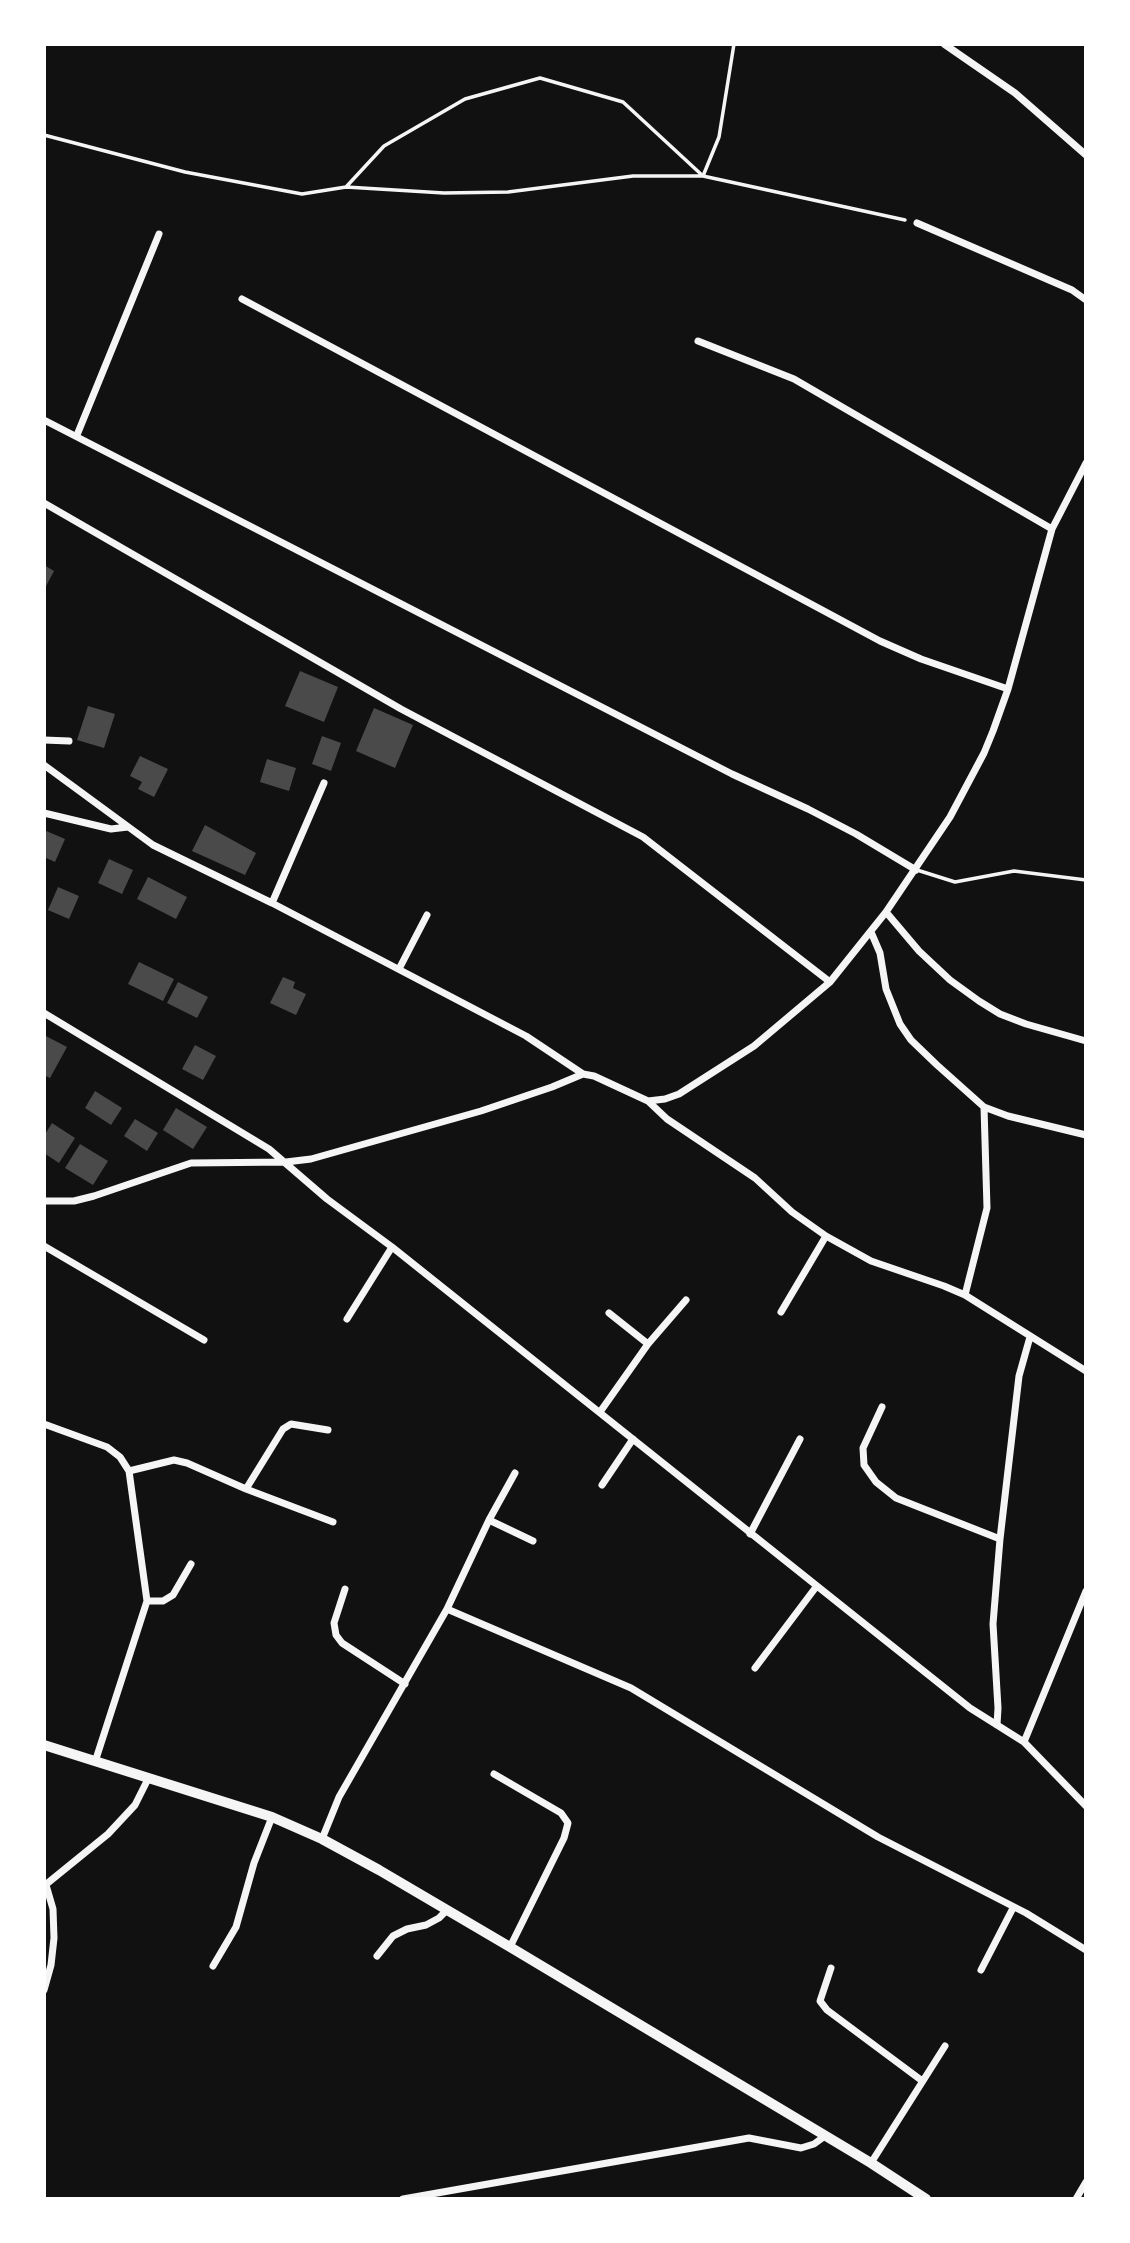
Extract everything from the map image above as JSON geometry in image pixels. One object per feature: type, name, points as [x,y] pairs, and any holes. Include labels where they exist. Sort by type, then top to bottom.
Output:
[{"type":"street","points":[[944,44],[1015,93],[1086,155]]},
{"type":"street","points":[[917,223],[1072,290],[1086,300]]},
{"type":"street","points":[[77,435],[159,234]]},
{"type":"street","points":[[242,299],[880,640],[921,659],[1008,689]]},
{"type":"street","points":[[698,341],[794,379],[1052,529]]},
{"type":"street","points":[[44,419],[720,768],[808,809],[916,870]]},
{"type":"street","points":[[648,1101],[679,1094],[781,1025],[830,982],[871,933],[916,870],[950,817],[984,753],[1008,689],[1052,529],[1086,463]]},
{"type":"street","points":[[44,503],[401,709],[643,836],[830,982]]},
{"type":"street","points":[[44,740],[69,741]]},
{"type":"street","points":[[44,765],[153,845],[272,903],[526,1036],[583,1074],[601,1079],[648,1101],[667,1119],[755,1178],[792,1212],[826,1236],[871,1261],[965,1296],[1086,1371]]},
{"type":"street","points":[[272,903],[324,783]]},
{"type":"street","points":[[44,813],[111,829],[128,827]]},
{"type":"street","points":[[886,912],[919,951],[950,980],[979,1001],[1000,1014],[1026,1024],[1086,1041]]},
{"type":"street","points":[[399,969],[427,915]]},
{"type":"street","points":[[871,933],[880,953],[886,989],[900,1024],[911,1040],[984,1107],[1008,1116],[1086,1135]]},
{"type":"street","points":[[44,1013],[251,1137],[286,1162],[327,1199],[392,1247],[600,1412],[816,1587],[970,1708],[1024,1742],[1086,1806]]},
{"type":"street","points":[[44,1201],[74,1201],[94,1196],[191,1163],[286,1162],[340,1151],[468,1114],[583,1074]]},
{"type":"street","points":[[965,1296],[987,1209],[984,1107]]},
{"type":"street","points":[[781,1312],[826,1236]]},
{"type":"street","points":[[44,1246],[204,1340]]},
{"type":"street","points":[[347,1319],[392,1247]]},
{"type":"street","points":[[600,1412],[648,1344],[686,1300]]},
{"type":"street","points":[[608,1313],[648,1344]]},
{"type":"street","points":[[997,1725],[993,1624],[1000,1539],[1019,1376],[1030,1337]]},
{"type":"street","points":[[882,1407],[863,1448],[864,1465],[876,1482],[896,1498],[1000,1539]]},
{"type":"street","points":[[44,1424],[107,1447],[120,1457],[129,1471],[147,1601],[96,1762]]},
{"type":"street","points":[[246,1489],[283,1429],[291,1424],[328,1430]]},
{"type":"street","points":[[602,1485],[633,1439]]},
{"type":"street","points":[[750,1534],[800,1439]]},
{"type":"street","points":[[129,1471],[174,1460],[333,1522]]},
{"type":"street","points":[[322,1839],[339,1797],[447,1609],[489,1520],[515,1473]]},
{"type":"street","points":[[489,1520],[533,1541]]},
{"type":"street","points":[[147,1601],[163,1601],[173,1595],[191,1564]]},
{"type":"street","points":[[755,1668],[816,1587]]},
{"type":"street","points":[[345,1589],[334,1623],[336,1635],[342,1643],[405,1684]]},
{"type":"street","points":[[1024,1742],[1086,1591]]},
{"type":"street","points":[[447,1609],[631,1688],[878,1837],[1086,1950]]},
{"type":"street","points":[[44,1745],[272,1817],[322,1839],[510,1947],[871,2163],[926,2199]]},
{"type":"street","points":[[494,1774],[561,1813],[568,1823],[564,1838],[510,1947]]},
{"type":"street","points":[[44,1990],[51,1965],[54,1938],[53,1909],[45,1886],[108,1834],[135,1805],[148,1779]]},
{"type":"street","points":[[213,1966],[236,1927],[254,1863],[272,1817]]},
{"type":"street","points":[[981,1970],[1013,1908]]},
{"type":"street","points":[[377,1956],[393,1936],[407,1928],[433,1922],[447,1910]]},
{"type":"street","points":[[831,1968],[820,2001],[827,2010],[921,2080]]},
{"type":"street","points":[[871,2163],[921,2080],[945,2046]]},
{"type":"street","points":[[403,2199],[749,2138],[801,2148],[814,2144],[825,2136]]},
{"type":"street","points":[[1076,2199],[1086,2182]]},
{"type":"lane","points":[[916,870],[955,882],[1014,871],[1086,880]]},
{"type":"path","points":[[703,176],[719,137],[734,44]]},
{"type":"path","points":[[346,187],[384,146],[465,99],[540,78],[623,102],[703,176]]},
{"type":"path","points":[[44,135],[186,172],[302,194],[346,187],[443,193],[508,192],[633,176],[703,176],[917,223]]},
{"type":"building","points":[[44,565],[54,571],[44,590]]},
{"type":"building","points":[[300,671],[338,687],[324,722],[285,706]]},
{"type":"building","points":[[88,706],[115,714],[104,748],[77,740]]},
{"type":"building","points":[[374,708],[413,725],[395,768],[356,751]]},
{"type":"building","points":[[322,736],[341,743],[331,771],[312,764]]},
{"type":"building","points":[[140,756],[168,769],[154,797],[138,789],[142,782],[130,776]]},
{"type":"building","points":[[267,759],[296,768],[289,791],[260,782]]},
{"type":"building","points":[[205,825],[256,853],[245,875],[192,851]]},
{"type":"building","points":[[44,830],[65,839],[55,862],[44,857]]},
{"type":"building","points":[[109,859],[133,870],[122,894],[98,883]]},
{"type":"building","points":[[148,877],[187,897],[176,919],[137,899]]},
{"type":"building","points":[[58,887],[79,896],[69,919],[48,910]]},
{"type":"building","points":[[139,962],[174,979],[163,1001],[128,984]]},
{"type":"building","points":[[283,977],[295,982],[293,988],[306,994],[296,1015],[270,1003]]},
{"type":"building","points":[[178,982],[208,997],[197,1018],[167,1003]]},
{"type":"building","points":[[44,1035],[67,1047],[50,1078],[44,1075]]},
{"type":"building","points":[[195,1045],[216,1056],[203,1080],[182,1069]]},
{"type":"building","points":[[95,1091],[122,1108],[111,1125],[85,1108]]},
{"type":"building","points":[[176,1108],[207,1127],[193,1149],[163,1130]]},
{"type":"building","points":[[135,1119],[158,1133],[147,1151],[124,1136]]},
{"type":"building","points":[[52,1123],[75,1138],[59,1163],[44,1153],[44,1136]]},
{"type":"building","points":[[80,1144],[108,1161],[93,1185],[65,1168]]}]
